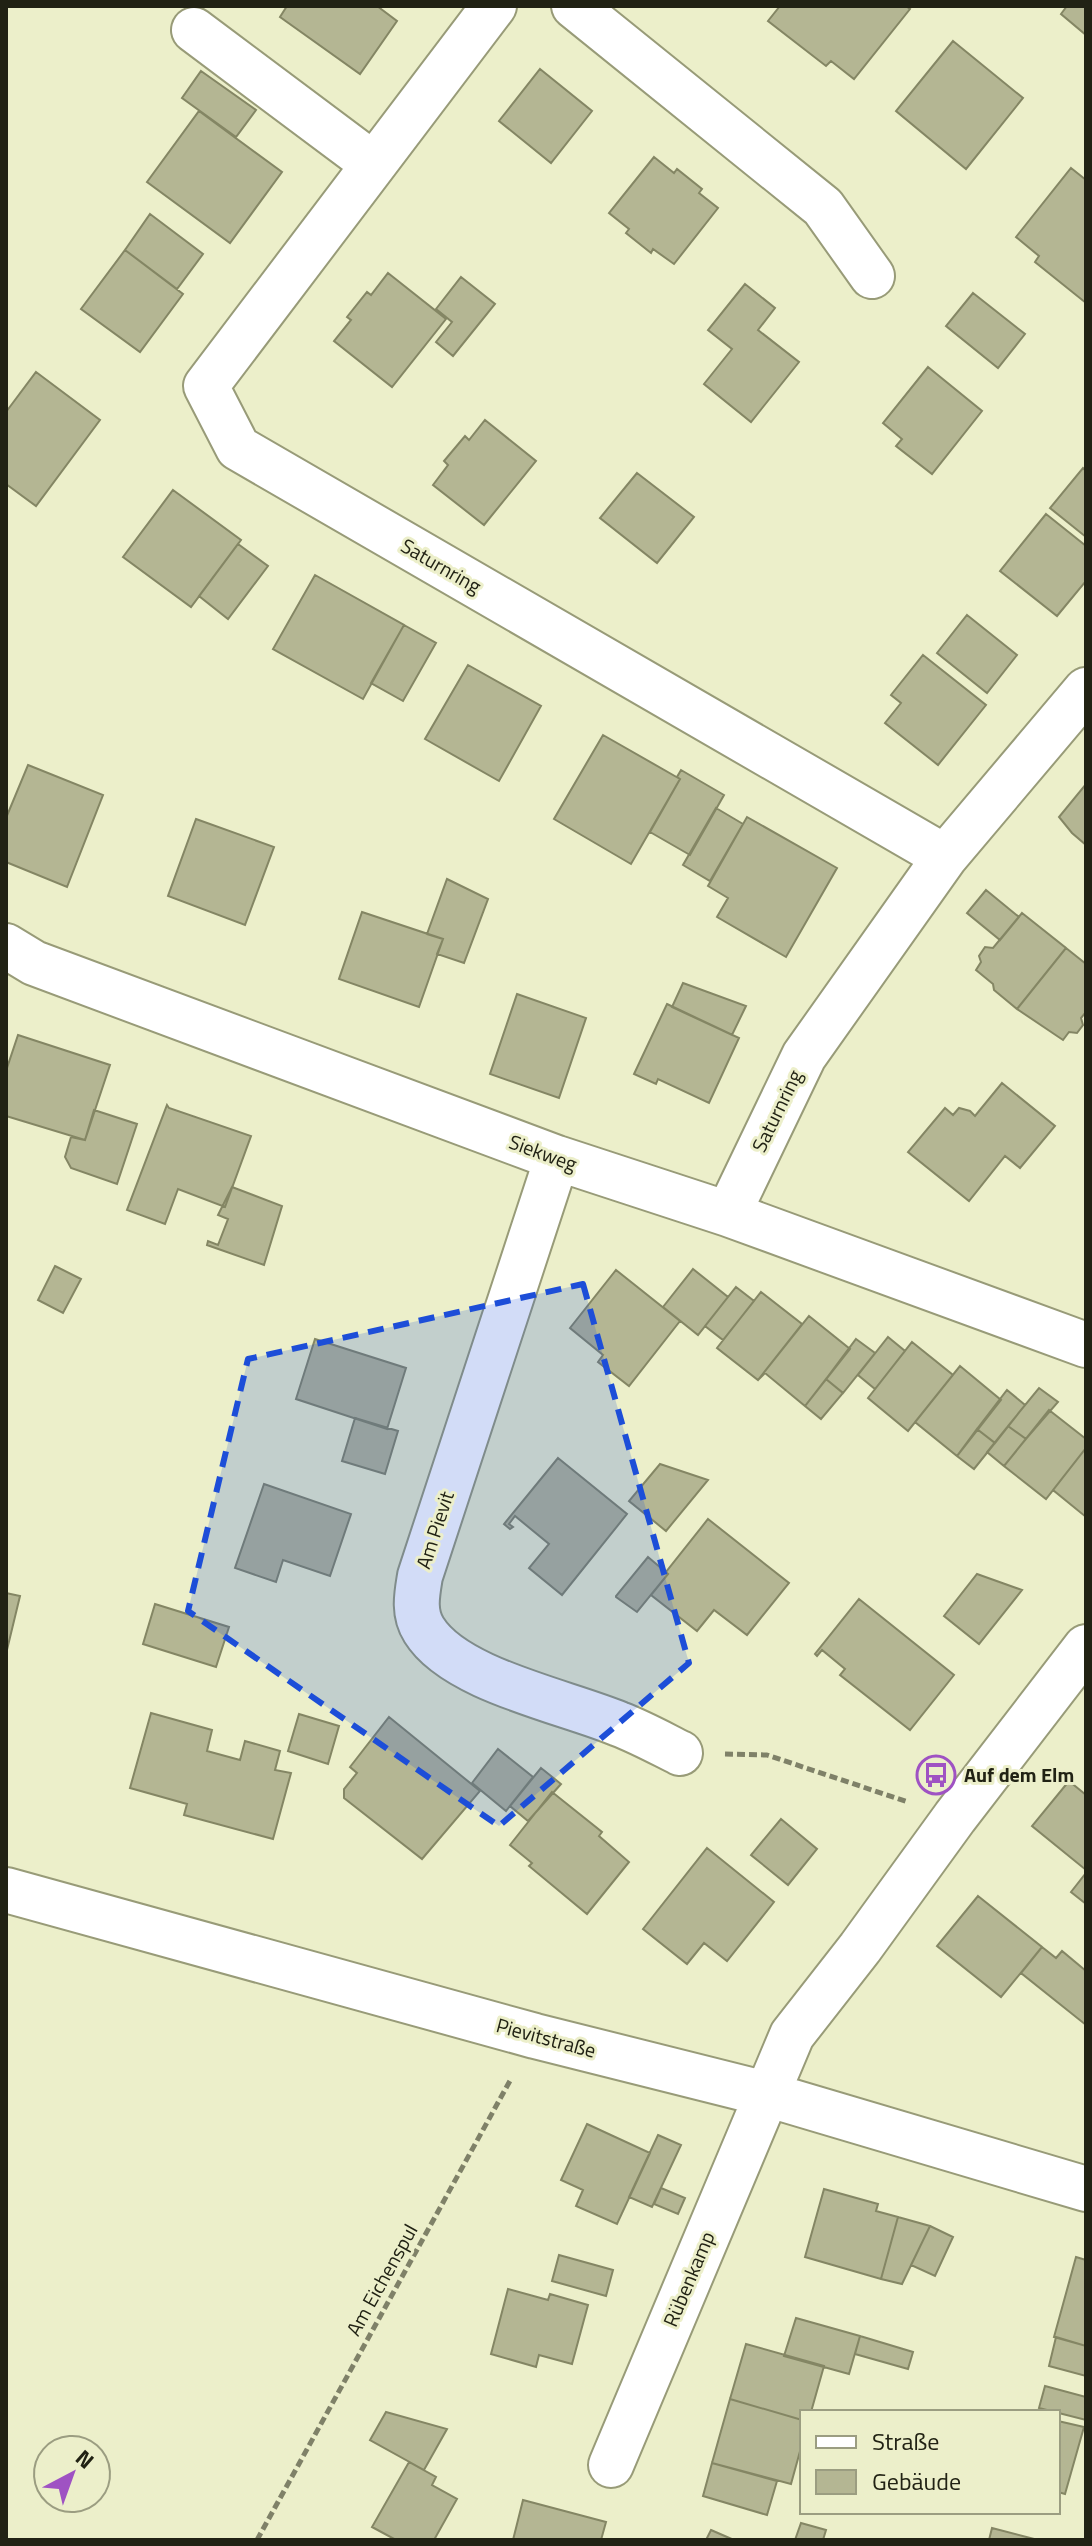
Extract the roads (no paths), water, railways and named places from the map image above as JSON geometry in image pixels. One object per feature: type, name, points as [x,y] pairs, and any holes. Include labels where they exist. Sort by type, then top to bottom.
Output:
[{"type":"street","name":"Saturnring","points":[[494,6],[206,386],[238,448],[945,857]]},
{"type":"street","points":[[574,6],[823,207],[872,276]]},
{"type":"street","points":[[194,30],[373,164]]},
{"type":"street","name":"Saturnring","points":[[728,1214],[804,1056],[945,857],[1086,690]]},
{"type":"street","name":"Siekweg","points":[[6,946],[34,963],[557,1158],[728,1214],[1086,1345]]},
{"type":"street","name":"Am Pievit","points":[[557,1158],[420,1576],[416,1603],[422,1628],[441,1650],[469,1669],[619,1724],[680,1753]]},
{"type":"street","points":[[766,2094],[792,2035],[1086,1647]]},
{"type":"street","name":"Pievitstraße","points":[[6,1890],[535,2036],[766,2094],[1086,2189]]},
{"type":"street","name":"Rübenkamp","points":[[611,2465],[766,2094]]},
{"type":"place","name":"Auf dem Elm","points":[[936,1775]]}]
